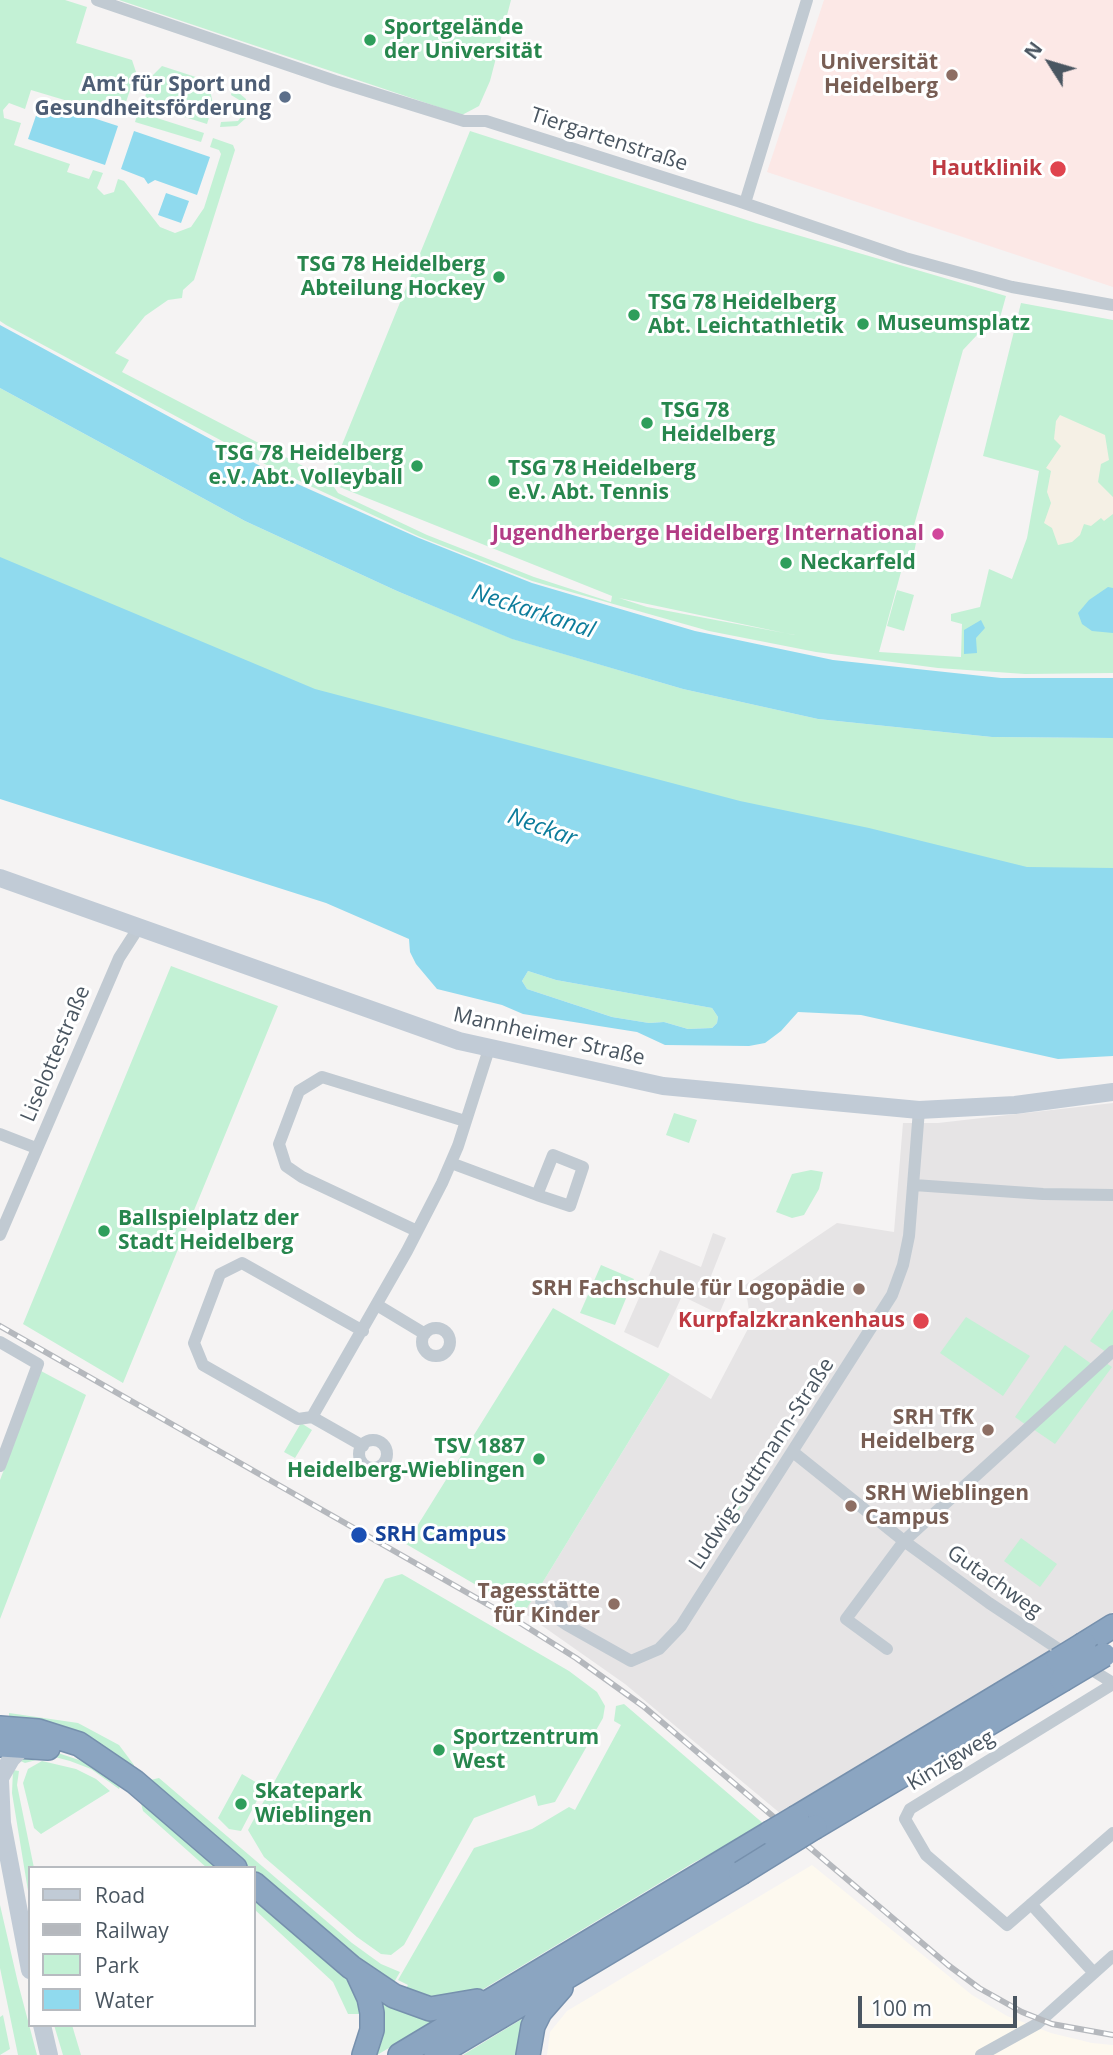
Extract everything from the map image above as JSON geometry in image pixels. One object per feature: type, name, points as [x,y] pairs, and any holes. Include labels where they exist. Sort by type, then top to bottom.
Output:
[{"type":"highway","points":[[1060,1670],[1084,1644],[1113,1626]]},
{"type":"highway","points":[[436,2055],[741,1873],[806,1822],[1060,1670],[1108,1653]]},
{"type":"highway","points":[[0,1728],[62,1737],[96,1756],[135,1782],[233,1866]]},
{"type":"highway","points":[[0,1745],[96,1756]]},
{"type":"highway","points":[[400,2055],[770,1833],[806,1822]]},
{"type":"highway","points":[[256,1886],[351,1967],[375,1993],[407,2003],[443,2009],[500,1995]]},
{"type":"highway","points":[[528,2055],[533,2026],[540,2011],[579,1970]]},
{"type":"highway","points":[[367,2050],[372,2030],[375,1993]]},
{"type":"street","name":"Tiergartenstraße","points":[[97,0],[464,121],[486,121],[745,203],[905,258],[1012,287],[1113,304]]},
{"type":"street","points":[[745,203],[807,0]]},
{"type":"street","name":"Mannheimer Straße","points":[[1,882],[459,1041],[663,1086],[919,1110],[1015,1105],[1113,1092]]},
{"type":"street","name":"Liselottestraße","points":[[0,1235],[119,958],[137,930]]},
{"type":"street","points":[[312,1417],[418,1231],[451,1163],[489,1049]]},
{"type":"street","points":[[418,1231],[302,1177],[286,1166],[279,1144],[299,1091],[322,1077],[465,1121]]},
{"type":"street","name":"Ludwig-Guttmann-Straße","points":[[567,1625],[631,1661],[659,1649],[681,1626],[892,1295],[906,1252],[919,1110]]},
{"type":"street","points":[[0,1134],[36,1148]]},
{"type":"street","points":[[451,1163],[537,1195]]},
{"type":"street","points":[[914,1185],[1043,1194],[1113,1195]]},
{"type":"street","points":[[363,1331],[242,1264],[220,1274],[194,1343],[202,1365],[298,1419],[312,1417],[363,1446]]},
{"type":"street","points":[[377,1305],[425,1334]]},
{"type":"street","points":[[0,1342],[38,1364],[0,1466]]},
{"type":"street","points":[[887,1649],[846,1619],[904,1541],[1113,1351]]},
{"type":"street","name":"Gutachweg","points":[[793,1452],[904,1541],[989,1604],[1113,1683]]},
{"type":"street","name":"Kinzigweg","points":[[1031,1904],[1007,1925],[926,1855],[905,1815],[1113,1683]]},
{"type":"street","points":[[24,1746],[11,1759],[0,1779],[3,1848],[28,1961]]},
{"type":"street","points":[[1094,1973],[1031,1904],[1113,1833]]},
{"type":"street","points":[[981,2055],[1037,2024],[1113,1956]]},
{"type":"street","points":[[42,2027],[49,2055]]},
{"type":"shaded area","name":"Universität Heidelberg","points":[[824,0],[1113,0],[1113,287],[767,172]]},
{"type":"shaded area","name":"SRH Wieblingen Campus","points":[[1113,1103],[1113,1612],[781,1814],[625,1684],[524,1613],[670,1374],[711,1399],[751,1323],[745,1285],[837,1223],[894,1232],[903,1123],[938,1123]]},
{"type":"shaded area","points":[[713,1233],[726,1238],[711,1276],[731,1286],[719,1314],[682,1296],[658,1348],[624,1332],[660,1250],[701,1267]]},
{"type":"shaded area","points":[[812,1865],[972,1995],[1007,2016],[1051,2033],[1113,2045],[1113,2055],[547,2055],[550,2032],[567,2011]]},
{"type":"green space","name":"TSG 78 Heidelberg","points":[[0,0],[65,0],[87,7],[76,43],[132,60],[136,72],[121,117],[31,90],[25,109],[9,103],[3,110],[4,118],[21,123],[14,145],[70,164],[67,172],[89,179],[93,170],[103,173],[97,188],[104,195],[114,192],[118,179],[124,181],[160,227],[175,233],[191,227],[204,208],[221,154],[219,150],[210,147],[213,138],[233,145],[235,150],[194,280],[183,290],[182,298],[168,300],[145,316],[115,353],[129,360],[122,372],[328,479],[470,131],[756,223],[1006,296],[998,325],[977,335],[963,350],[911,536],[917,538],[912,562],[904,561],[879,652],[961,657],[962,624],[951,621],[951,614],[980,607],[989,569],[1012,579],[1027,538],[1039,471],[983,456],[1021,303],[1113,320],[1113,673],[1025,674],[938,668],[816,652],[709,631],[532,581],[420,537],[278,471],[0,321]],"holes":[[[332,484],[612,596],[611,602],[534,577],[427,535],[338,493]],[[619,598],[785,633],[647,607]]]},
{"type":"green space","name":"Sportgelände der Universität","points":[[119,0],[511,0],[490,81],[479,106],[462,115]]},
{"type":"green space","points":[[162,66],[208,81],[213,104],[207,124],[143,104],[151,77]]},
{"type":"green space","points":[[233,88],[246,99],[246,118],[237,126],[220,127],[221,122],[238,121],[243,114],[241,101],[231,95]]},
{"type":"green space","points":[[138,112],[204,133],[201,142],[135,122]]},
{"type":"green space","points":[[0,388],[245,521],[397,591],[513,639],[683,689],[818,719],[992,737],[1113,738],[1113,942],[0,656]]},
{"type":"green space","points":[[897,590],[914,595],[904,631],[887,626]]},
{"type":"green space","points":[[171,966],[278,1006],[123,1383],[23,1324]]},
{"type":"green space","points":[[528,971],[556,980],[712,1008],[718,1017],[717,1023],[712,1028],[688,1029],[664,1022],[649,1023],[612,1017],[527,989],[522,981]]},
{"type":"green space","points":[[674,1113],[697,1120],[689,1143],[666,1135]]},
{"type":"green space","points":[[811,1170],[823,1172],[819,1189],[804,1215],[792,1218],[776,1212],[792,1174]]},
{"type":"green space","points":[[601,1265],[634,1279],[615,1325],[580,1313]]},
{"type":"green space","name":"TSV 1887 Heidelberg-Wieblingen","points":[[553,1308],[670,1374],[524,1613],[406,1544]]},
{"type":"green space","points":[[1113,1309],[1113,1346],[1106,1352],[1090,1341]]},
{"type":"green space","points":[[966,1317],[1030,1356],[1003,1396],[940,1353]]},
{"type":"green space","points":[[1065,1345],[1093,1365],[1026,1425],[1015,1417]]},
{"type":"green space","points":[[1106,1363],[1112,1367],[1055,1444],[1033,1429]]},
{"type":"green space","points":[[41,1371],[86,1395],[0,1619],[0,1480]]},
{"type":"green space","points":[[301,1423],[312,1430],[295,1458],[284,1452]]},
{"type":"green space","points":[[761,1466],[765,1469],[720,1539],[715,1539]]},
{"type":"green space","points":[[1021,1538],[1057,1564],[1040,1587],[1004,1561]]},
{"type":"green space","name":"Sportzentrum West","points":[[402,1574],[569,1671],[597,1692],[605,1706],[603,1718],[555,1802],[538,1806],[535,1795],[474,1818],[404,1945],[391,1955],[381,1954],[357,1937],[264,1857],[248,1830],[385,1579]]},
{"type":"green space","points":[[624,1704],[765,1825],[693,1863],[475,1994],[443,2002],[403,1992],[408,1985],[398,1980],[474,1848],[532,1829],[569,1807],[575,1810],[621,1725],[614,1721],[616,1706]]},
{"type":"green space","points":[[9,1713],[78,1723],[119,1745],[134,1765],[131,1769],[9,1724]]},
{"type":"green space","points":[[58,1753],[91,1764],[122,1782],[119,1789],[91,1769],[70,1761],[51,1756],[25,1763],[16,1759],[22,1754]]},
{"type":"green space","points":[[42,1761],[76,1769],[96,1779],[110,1791],[41,1834],[34,1828],[23,1783],[28,1769]]},
{"type":"green space","points":[[13,1770],[19,1771],[17,1785],[34,1866],[28,1866],[28,1891],[12,1793]]},
{"type":"green space","points":[[242,1774],[264,1787],[241,1831],[229,1829],[218,1818]]},
{"type":"green space","points":[[159,1778],[352,1943],[381,1964],[400,1972],[392,1986],[256,1873],[256,1866],[248,1866],[146,1781]]},
{"type":"green space","points":[[140,1799],[221,1866],[205,1866],[143,1811]]},
{"type":"green space","points":[[256,1896],[352,1982],[363,2009],[359,2014],[348,2014],[333,1982],[256,1911]]},
{"type":"green space","points":[[0,1905],[37,2055],[18,2055],[0,1968]]},
{"type":"green space","points":[[372,1995],[447,2014],[377,2055],[368,2055]]},
{"type":"green space","points":[[535,2011],[522,2055],[463,2055]]},
{"type":"green space","points":[[3,2015],[10,2049],[0,2055],[0,2017]]},
{"type":"green space","points":[[55,2027],[73,2027],[81,2055],[63,2055]]},
{"type":"sand","points":[[1060,415],[1105,435],[1109,460],[1101,464],[1098,482],[1113,497],[1113,514],[1104,521],[1101,518],[1091,526],[1084,524],[1080,535],[1072,542],[1058,545],[1052,528],[1044,523],[1051,503],[1047,492],[1051,471],[1046,468],[1061,446],[1054,439],[1056,421]]},
{"type":"water","points":[[41,101],[118,126],[105,165],[28,139]]},
{"type":"water","points":[[134,131],[210,157],[197,195],[155,180],[148,184],[144,178],[121,169]]},
{"type":"water","points":[[166,193],[189,201],[181,223],[158,215]]},
{"type":"water","name":"Neckarkanal","points":[[0,325],[275,474],[419,538],[532,583],[695,631],[833,660],[1001,678],[1113,678],[1113,738],[992,737],[818,719],[683,689],[512,639],[397,591],[245,521],[0,388]]},
{"type":"water","name":"Neckar","points":[[0,557],[315,689],[740,801],[869,828],[1027,867],[1113,868],[1113,1056],[1058,1059],[861,1015],[798,1012],[781,1031],[765,1043],[749,1046],[665,1045],[637,1032],[523,1014],[502,1005],[437,989],[416,964],[410,952],[409,939],[326,903],[0,799]],"holes":[[[528,971],[556,980],[712,1008],[718,1017],[717,1023],[712,1028],[688,1029],[664,1022],[649,1023],[612,1017],[527,989],[522,981]]]},
{"type":"water","points":[[1108,587],[1113,588],[1113,633],[1092,631],[1082,624],[1078,613],[1089,600]]},
{"type":"water","points":[[981,620],[985,628],[976,638],[977,653],[964,654],[964,630]]},
{"type":"railway","points":[[0,1326],[522,1624],[576,1658],[643,1706],[948,1965],[979,1988],[1022,2012],[1052,2024],[1113,2035]]},
{"type":"place","name":"Sportgelände der Universität","points":[[370,40]]},
{"type":"place","name":"Universität Heidelberg","points":[[952,75]]},
{"type":"place","name":"Amt für Sport und Gesundheitsförderung","points":[[285,97]]},
{"type":"place","name":"Hautklinik","points":[[1058,169]]},
{"type":"place","name":"TSG 78 Heidelberg Abteilung Hockey","points":[[499,277]]},
{"type":"place","name":"TSG 78 Heidelberg Abt. Leichtathletik","points":[[634,315]]},
{"type":"place","name":"Museumsplatz","points":[[863,324]]},
{"type":"place","name":"TSG 78 Heidelberg","points":[[647,423]]},
{"type":"place","name":"TSG 78 Heidelberg e.V. Abt. Volleyball","points":[[417,466]]},
{"type":"place","name":"TSG 78 Heidelberg e.V. Abt. Tennis","points":[[494,481]]},
{"type":"place","name":"Jugendherberge Heidelberg International","points":[[938,534]]},
{"type":"place","name":"Neckarfeld","points":[[786,563]]},
{"type":"place","name":"Ballspielplatz der Stadt Heidelberg","points":[[104,1231]]},
{"type":"place","name":"SRH Fachschule für Logopädie","points":[[859,1289]]},
{"type":"place","name":"Kurpfalzkrankenhaus","points":[[921,1321]]},
{"type":"place","name":"SRH TfK Heidelberg","points":[[988,1430]]},
{"type":"place","name":"TSV 1887 Heidelberg-Wieblingen","points":[[539,1459]]},
{"type":"place","name":"SRH Wieblingen Campus","points":[[851,1506]]},
{"type":"place","name":"SRH Campus","points":[[359,1535]]},
{"type":"place","name":"Tagesstätte für Kinder","points":[[614,1604]]},
{"type":"place","name":"Sportzentrum West","points":[[439,1750]]},
{"type":"place","name":"Skatepark Wieblingen","points":[[241,1804]]}]
